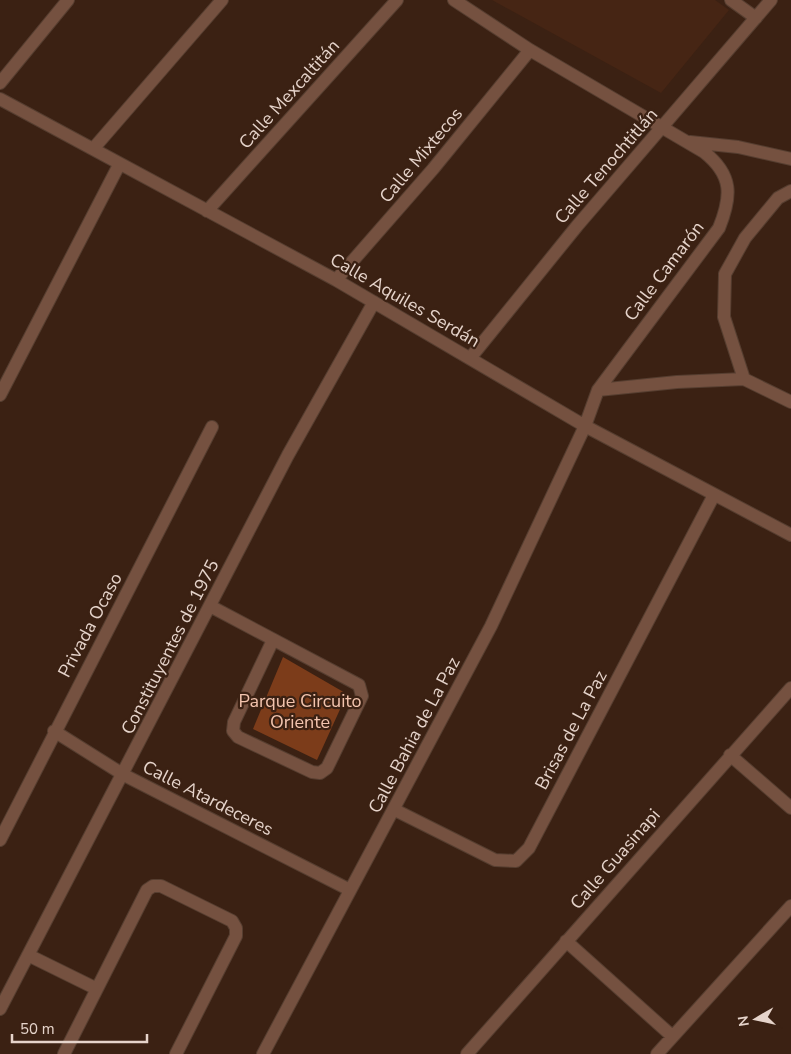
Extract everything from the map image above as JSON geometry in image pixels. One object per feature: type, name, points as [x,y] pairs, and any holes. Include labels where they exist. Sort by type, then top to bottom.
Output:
[{"type":"street","points":[[0,83],[68,0]]},
{"type":"street","points":[[94,149],[222,0]]},
{"type":"street","name":"Calle Mexcaltitán","points":[[207,211],[397,0]]},
{"type":"street","name":"Calle Camarón","points":[[454,0],[530,50],[688,142],[717,162],[726,182],[729,205],[719,228],[598,390],[585,426]]},
{"type":"street","points":[[731,0],[756,18]]},
{"type":"street","name":"Calle Tenochtitlán","points":[[471,358],[577,226],[770,0]]},
{"type":"street","name":"Calle Mixtecos","points":[[336,280],[433,170],[530,50]]},
{"type":"street","name":"Calle Aquiles Serdán","points":[[0,99],[336,280],[585,426],[654,460],[714,495],[791,535]]},
{"type":"street","points":[[688,142],[738,147],[791,159]]},
{"type":"street","points":[[0,394],[120,165]]},
{"type":"street","points":[[744,379],[724,317],[725,274],[745,238],[778,198],[791,191]]},
{"type":"street","name":"Constituyentes de 1975","points":[[0,1009],[124,775],[288,455],[374,302]]},
{"type":"street","points":[[598,390],[677,382],[744,379],[791,402]]},
{"type":"street","name":"Calle Bahia de La Paz","points":[[263,1054],[350,890],[395,810],[491,626],[585,426]]},
{"type":"street","name":"Privada Ocaso","points":[[0,840],[54,731],[212,428]]},
{"type":"street","name":"Brisas de La Paz","points":[[395,810],[495,860],[516,862],[529,848],[714,495]]},
{"type":"street","points":[[210,606],[359,685],[362,696],[326,768],[320,773],[312,772],[238,737],[233,731],[234,722],[273,640]]},
{"type":"street","name":"Calle Guasinapi","points":[[467,1054],[791,688]]},
{"type":"street","name":"Calle Atardeceres","points":[[54,731],[124,775],[350,890]]},
{"type":"street","points":[[730,755],[791,808]]},
{"type":"street","points":[[64,1054],[95,988],[147,890],[153,886],[161,886],[232,921],[236,928],[236,936],[176,1054]]},
{"type":"street","points":[[657,1054],[791,906]]},
{"type":"street","points":[[566,941],[672,1036]]},
{"type":"street","points":[[28,955],[95,988]]},
{"type":"shaded area","points":[[492,0],[715,0],[729,10],[661,93]]},
{"type":"green space","name":"Parque Circuito Oriente","points":[[283,657],[347,694],[317,760],[253,729]]}]
